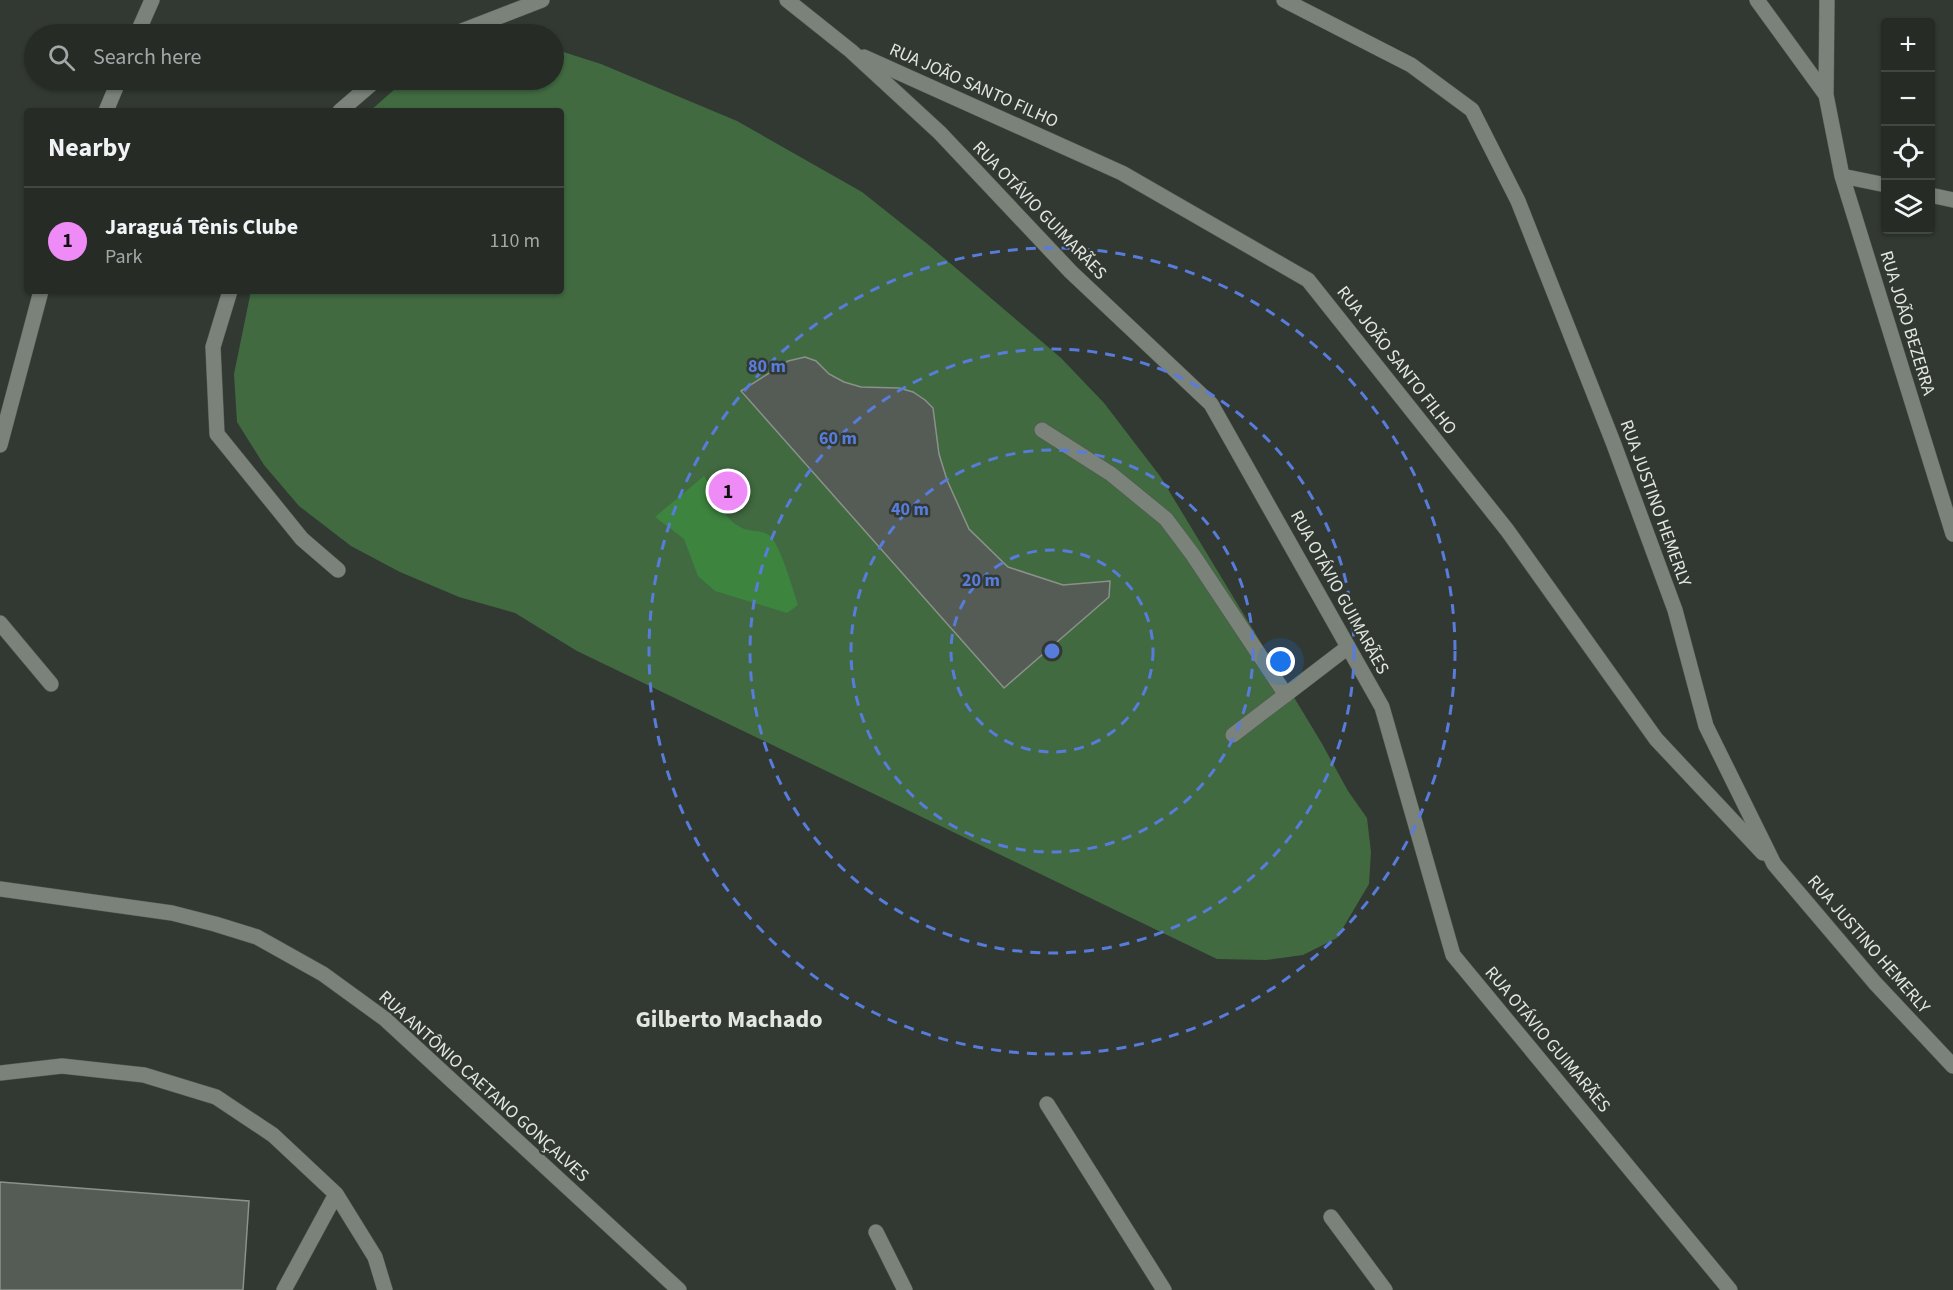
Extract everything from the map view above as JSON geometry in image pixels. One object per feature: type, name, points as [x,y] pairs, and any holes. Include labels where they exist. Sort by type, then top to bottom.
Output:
[{"type":"street","points":[[141,24],[152,0]]},
{"type":"street","points":[[480,24],[542,0]]},
{"type":"street","name":"RUA OTÁVIO GUIMARÃES","points":[[787,0],[851,51],[940,133],[1071,272],[1210,404],[1382,707],[1453,955],[1730,1290]]},
{"type":"street","name":"RUA JUSTINO HEMERLY","points":[[1284,0],[1411,65],[1472,110],[1518,201],[1613,442],[1675,610],[1706,726],[1774,864],[1875,983],[1953,1066]]},
{"type":"street","name":"RUA JOÃO BEZERRA","points":[[1756,0],[1826,95],[1842,176],[1953,534]]},
{"type":"street","points":[[1826,95],[1827,0]]},
{"type":"street","name":"RUA JOÃO SANTO FILHO","points":[[851,51],[1122,173],[1308,280],[1507,530],[1656,739],[1774,864]]},
{"type":"street","points":[[107,108],[115,90]]},
{"type":"street","points":[[343,108],[364,90]]},
{"type":"street","points":[[1842,176],[1881,184]]},
{"type":"street","points":[[1935,196],[1953,200]]},
{"type":"street","points":[[0,445],[39,294]]},
{"type":"street","points":[[229,294],[213,347],[217,434],[302,539],[338,570]]},
{"type":"street","points":[[1042,430],[1111,474],[1166,519],[1193,555],[1286,695]]},
{"type":"street","points":[[0,623],[51,684]]},
{"type":"street","points":[[1233,735],[1348,647]]},
{"type":"street","name":"RUA ANTÔNIO CAETANO GONÇALVES","points":[[0,889],[172,913],[215,924],[257,937],[323,974],[386,1019],[679,1290]]},
{"type":"street","points":[[0,1072],[62,1066],[144,1075],[216,1097],[273,1135],[336,1194],[375,1257],[385,1290]]},
{"type":"street","points":[[1047,1104],[1164,1290]]},
{"type":"street","points":[[284,1290],[336,1194]]},
{"type":"street","points":[[1331,1217],[1386,1290]]},
{"type":"street","points":[[876,1232],[905,1290]]},
{"type":"shaded area","points":[[564,52],[601,64],[737,121],[862,192],[930,246],[1061,358],[1104,403],[1160,476],[1321,742],[1348,791],[1367,818],[1371,852],[1369,884],[1337,938],[1303,955],[1266,960],[1217,959],[577,651],[515,613],[459,597],[400,572],[351,546],[299,506],[264,465],[237,422],[234,374],[250,294],[564,294],[564,108],[373,108],[394,90],[564,90]]},
{"type":"shaded area","points":[[704,476],[728,518],[742,528],[766,533],[773,540],[786,567],[798,605],[787,613],[715,591],[698,576],[684,539],[655,517]]},
{"type":"building","points":[[805,357],[816,361],[829,374],[844,382],[861,387],[899,388],[913,392],[925,400],[933,408],[939,454],[947,480],[969,529],[1008,567],[1063,585],[1110,581],[1109,597],[1004,688],[741,391],[788,361]]},
{"type":"building","points":[[0,1182],[249,1201],[243,1290],[0,1290]]},
{"type":"place","name":"Jaraguá Tênis Clube","points":[[728,491]]},
{"type":"district","name":"Gilberto Machado","points":[[729,1019]]}]
